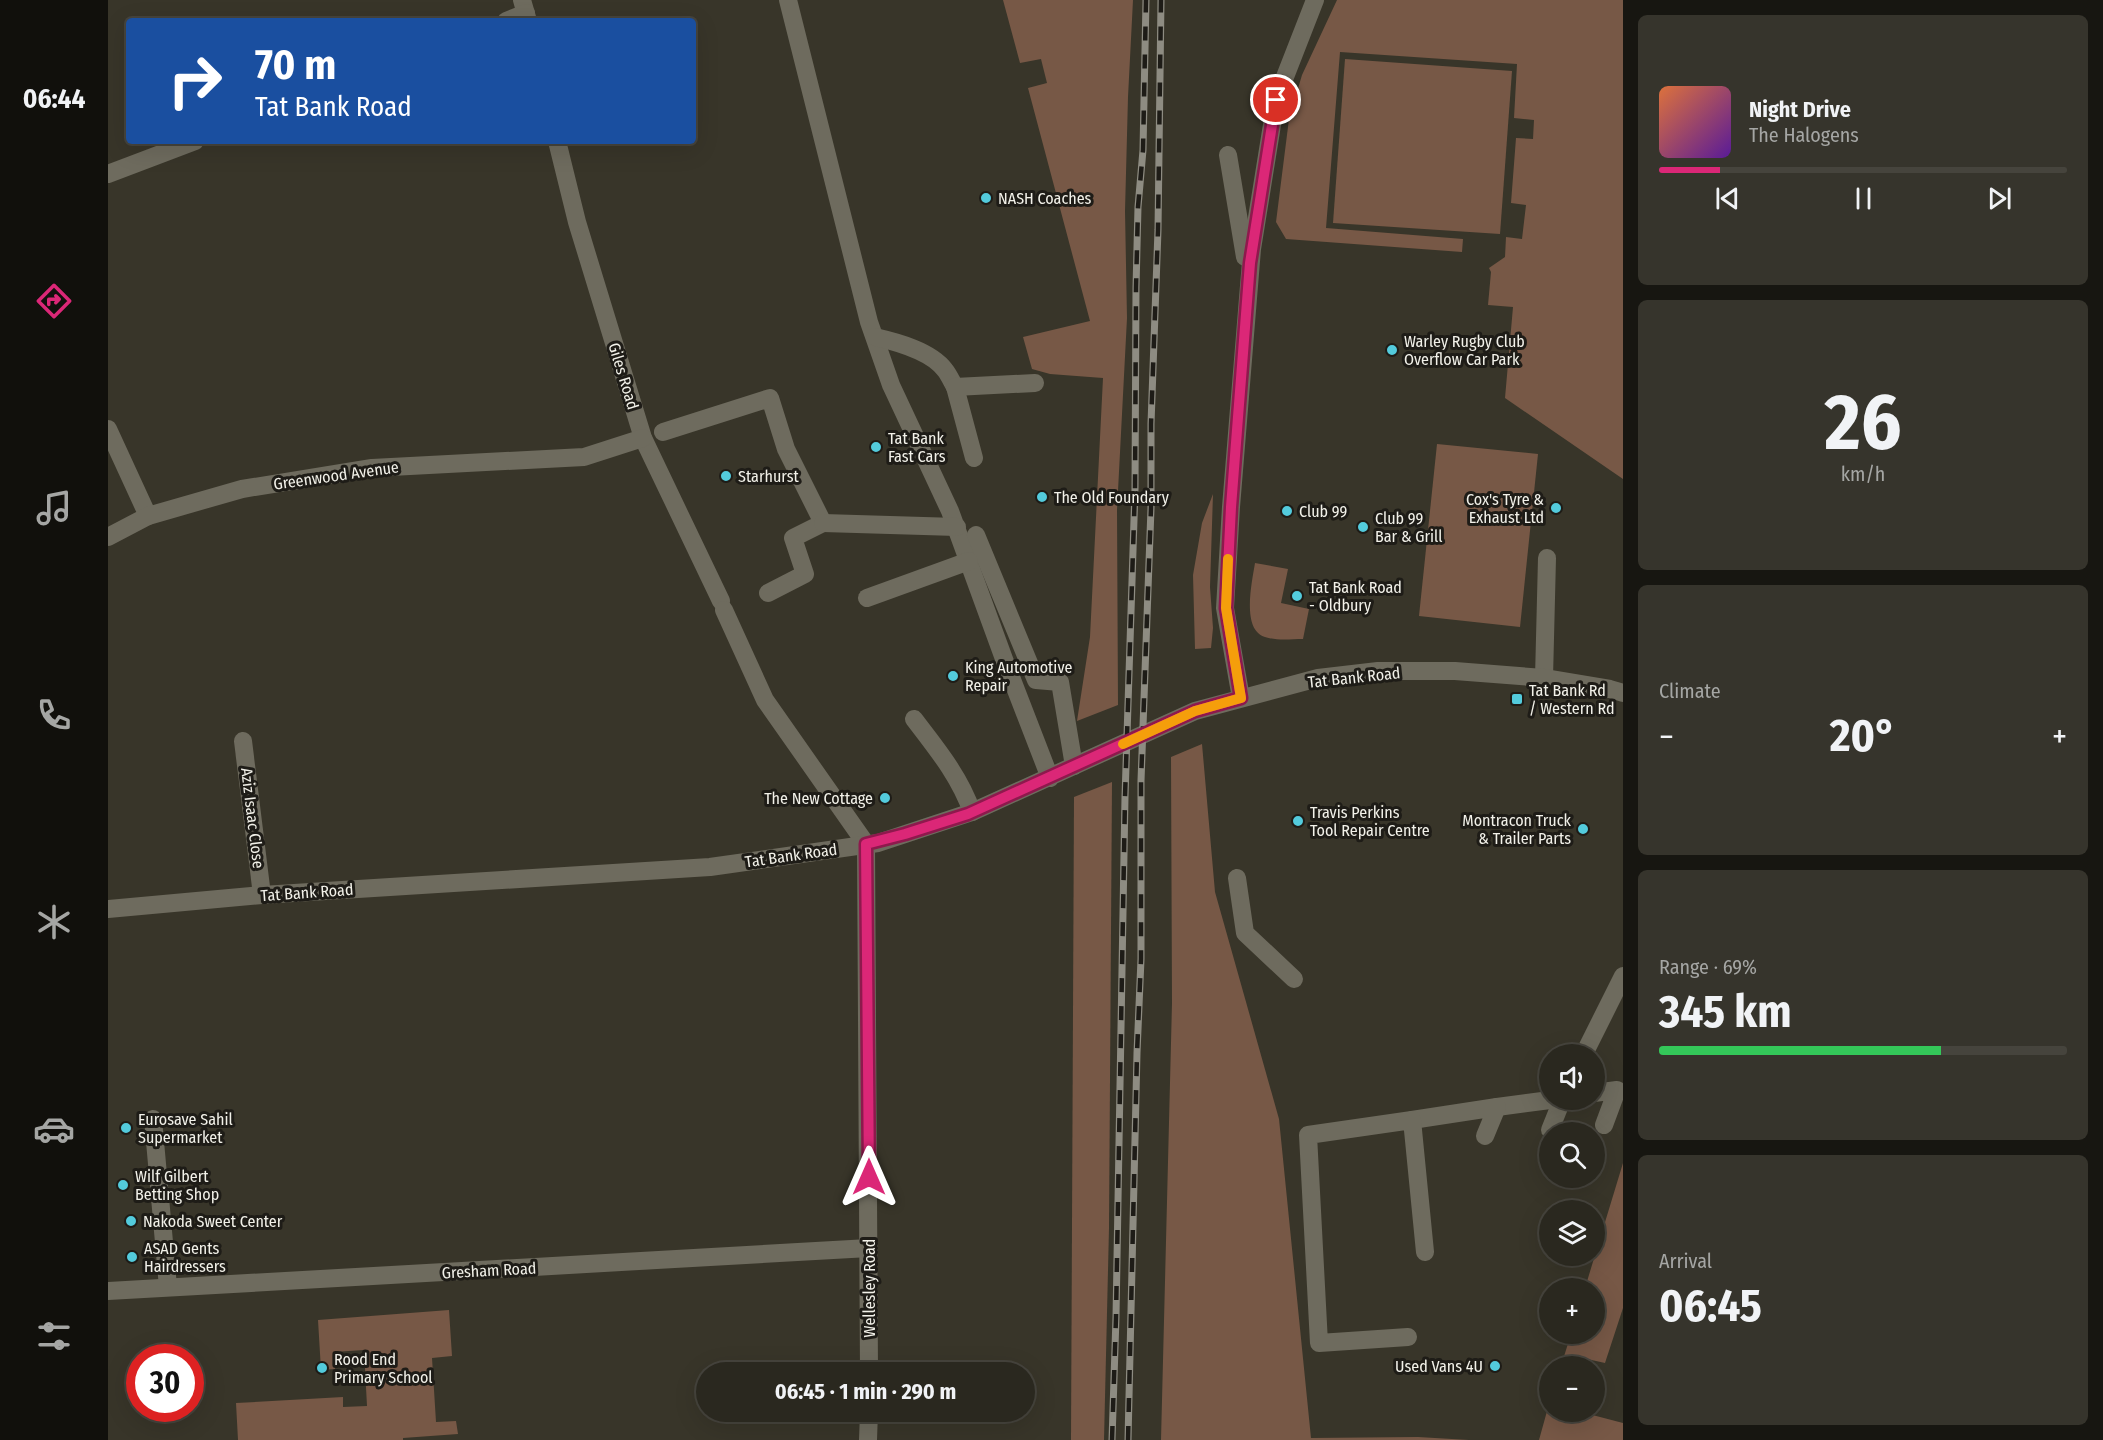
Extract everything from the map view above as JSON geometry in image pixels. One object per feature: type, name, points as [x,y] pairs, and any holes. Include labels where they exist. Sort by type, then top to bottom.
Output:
[{"type":"street","points":[[788,0],[875,337],[891,385],[957,527],[1050,778]]},
{"type":"street","points":[[1241,698],[1226,608],[1231,507],[1249,278],[1276,100],[1315,0]]},
{"type":"street","points":[[512,18],[525,11]]},
{"type":"street","points":[[108,174],[187,144]]},
{"type":"street","name":"Giles Road","points":[[558,144],[577,222],[643,438],[765,700],[866,844]]},
{"type":"street","points":[[1228,155],[1249,278]]},
{"type":"street","points":[[875,337],[895,341],[919,350],[945,369],[955,387],[974,459]]},
{"type":"street","points":[[955,387],[1035,383]]},
{"type":"street","points":[[663,432],[770,398],[786,449],[823,523]]},
{"type":"street","points":[[108,429],[148,516]]},
{"type":"street","name":"Greenwood Avenue","points":[[108,537],[148,516],[242,489],[372,468],[584,457],[643,438]]},
{"type":"street","points":[[768,593],[805,574],[793,538],[823,523],[957,527]]},
{"type":"street","points":[[976,535],[1036,680],[1060,682],[1074,766]]},
{"type":"street","points":[[1545,678],[1547,558]]},
{"type":"street","points":[[867,598],[969,561]]},
{"type":"street","name":"Tat Bank Road","points":[[108,909],[262,894],[710,867],[866,844],[972,812],[1195,711],[1318,678],[1378,671],[1455,671],[1545,678],[1623,693]]},
{"type":"street","points":[[914,719],[948,763],[966,794],[972,812]]},
{"type":"street","name":"Aziz Isaac Close","points":[[243,741],[262,894]]},
{"type":"street","name":"Wellesley Road","points":[[866,844],[869,1362]]},
{"type":"street","points":[[1236,878],[1245,933],[1294,980]]},
{"type":"street","points":[[1589,1044],[1623,976]]},
{"type":"street","points":[[1605,1092],[1617,1090],[1605,1122]]},
{"type":"street","points":[[1408,1337],[1319,1343],[1308,1135],[1539,1101]]},
{"type":"street","points":[[1485,1136],[1497,1107]]},
{"type":"street","points":[[153,1119],[168,1287]]},
{"type":"street","points":[[1412,1119],[1425,1252]]},
{"type":"street","name":"Gresham Road","points":[[108,1291],[869,1248]]},
{"type":"street","points":[[868,1422],[868,1440]]},
{"type":"shaded area","points":[[1003,0],[1133,0],[1125,211],[1127,318],[1117,510],[1118,705],[1077,721],[1090,637],[1103,378],[1050,374],[1032,369],[1023,337],[1090,321],[1028,88],[1047,83],[1041,59],[1020,63]]},
{"type":"shaded area","points":[[1337,0],[1623,0],[1623,479],[1505,398],[1513,307],[1488,305],[1491,272],[1489,268],[1505,257],[1506,237],[1522,239],[1526,205],[1511,203],[1516,138],[1533,139],[1534,120],[1514,118],[1517,64],[1340,52],[1326,228],[1463,239],[1462,252],[1286,239],[1276,222],[1289,119],[1302,75]]},
{"type":"shaded area","points":[[1345,59],[1512,71],[1500,234],[1333,223]]},
{"type":"shaded area","points":[[1437,444],[1538,454],[1520,627],[1419,616]]},
{"type":"shaded area","points":[[1213,494],[1211,648],[1195,649],[1193,575],[1202,523]]},
{"type":"shaded area","points":[[1255,563],[1288,569],[1281,603],[1309,609],[1303,639],[1274,639],[1258,633],[1250,616]]},
{"type":"shaded area","points":[[1202,744],[1215,892],[1279,1119],[1311,1438],[1418,1437],[1469,1440],[1161,1440],[1172,1003],[1171,757]]},
{"type":"shaded area","points":[[1112,782],[1109,1228],[1104,1440],[1071,1440],[1074,797]]},
{"type":"shaded area","points":[[1623,1163],[1623,1308],[1605,1363],[1605,1356],[1564,1356],[1568,1344],[1605,1344],[1605,1278],[1588,1278],[1592,1266],[1605,1266],[1605,1222]]},
{"type":"shaded area","points":[[449,1310],[452,1356],[432,1358],[436,1422],[456,1421],[458,1434],[403,1438],[403,1440],[238,1440],[236,1403],[343,1397],[343,1407],[367,1406],[364,1350],[334,1352],[335,1369],[321,1370],[318,1320]]},
{"type":"shaded area","points":[[1605,1418],[1623,1423],[1623,1440],[1539,1440],[1544,1422],[1605,1422]]},
{"type":"railway","points":[[1112,1440],[1125,797],[1135,489],[1136,288],[1138,207],[1143,150],[1146,0]]},
{"type":"railway","points":[[1128,1440],[1141,959],[1141,781],[1158,230],[1161,0]]},
{"type":"slow traffic","points":[[1123,744],[1195,711],[1241,698],[1226,608],[1228,559]]},
{"type":"place","name":"NASH Coaches","points":[[986,198]]},
{"type":"place","name":"Warley Rugby Club Overflow Car Park","points":[[1392,350]]},
{"type":"place","name":"Tat Bank Fast Cars","points":[[876,447]]},
{"type":"place","name":"Starhurst","points":[[726,476]]},
{"type":"place","name":"The Old Foundary","points":[[1042,497]]},
{"type":"place","name":"Cox's Tyre & Exhaust Ltd","points":[[1556,508]]},
{"type":"place","name":"Club 99","points":[[1287,511]]},
{"type":"place","name":"Club 99 Bar & Grill","points":[[1363,527]]},
{"type":"place","name":"Tat Bank Road - Oldbury","points":[[1297,596]]},
{"type":"place","name":"King Automotive Repair","points":[[953,676]]},
{"type":"place","name":"Tat Bank Rd / Western Rd","points":[[1517,699]]},
{"type":"place","name":"The New Cottage","points":[[885,798]]},
{"type":"place","name":"Travis Perkins Tool Repair Centre","points":[[1298,821]]},
{"type":"place","name":"Montracon Truck & Trailer Parts","points":[[1583,829]]},
{"type":"place","name":"Eurosave Sahil Supermarket","points":[[126,1128]]},
{"type":"place","name":"Wilf Gilbert Betting Shop","points":[[123,1185]]},
{"type":"place","name":"Nakoda Sweet Center","points":[[131,1221]]},
{"type":"place","name":"ASAD Gents Hairdressers","points":[[132,1257]]},
{"type":"place","name":"Used Vans 4U","points":[[1495,1366]]},
{"type":"place","name":"Rood End Primary School","points":[[322,1368]]},
{"type":"route","points":[[869,1177],[866,844],[878,843],[968,814],[1195,711],[1241,698],[1226,608],[1231,507],[1250,263],[1276,100]]}]
